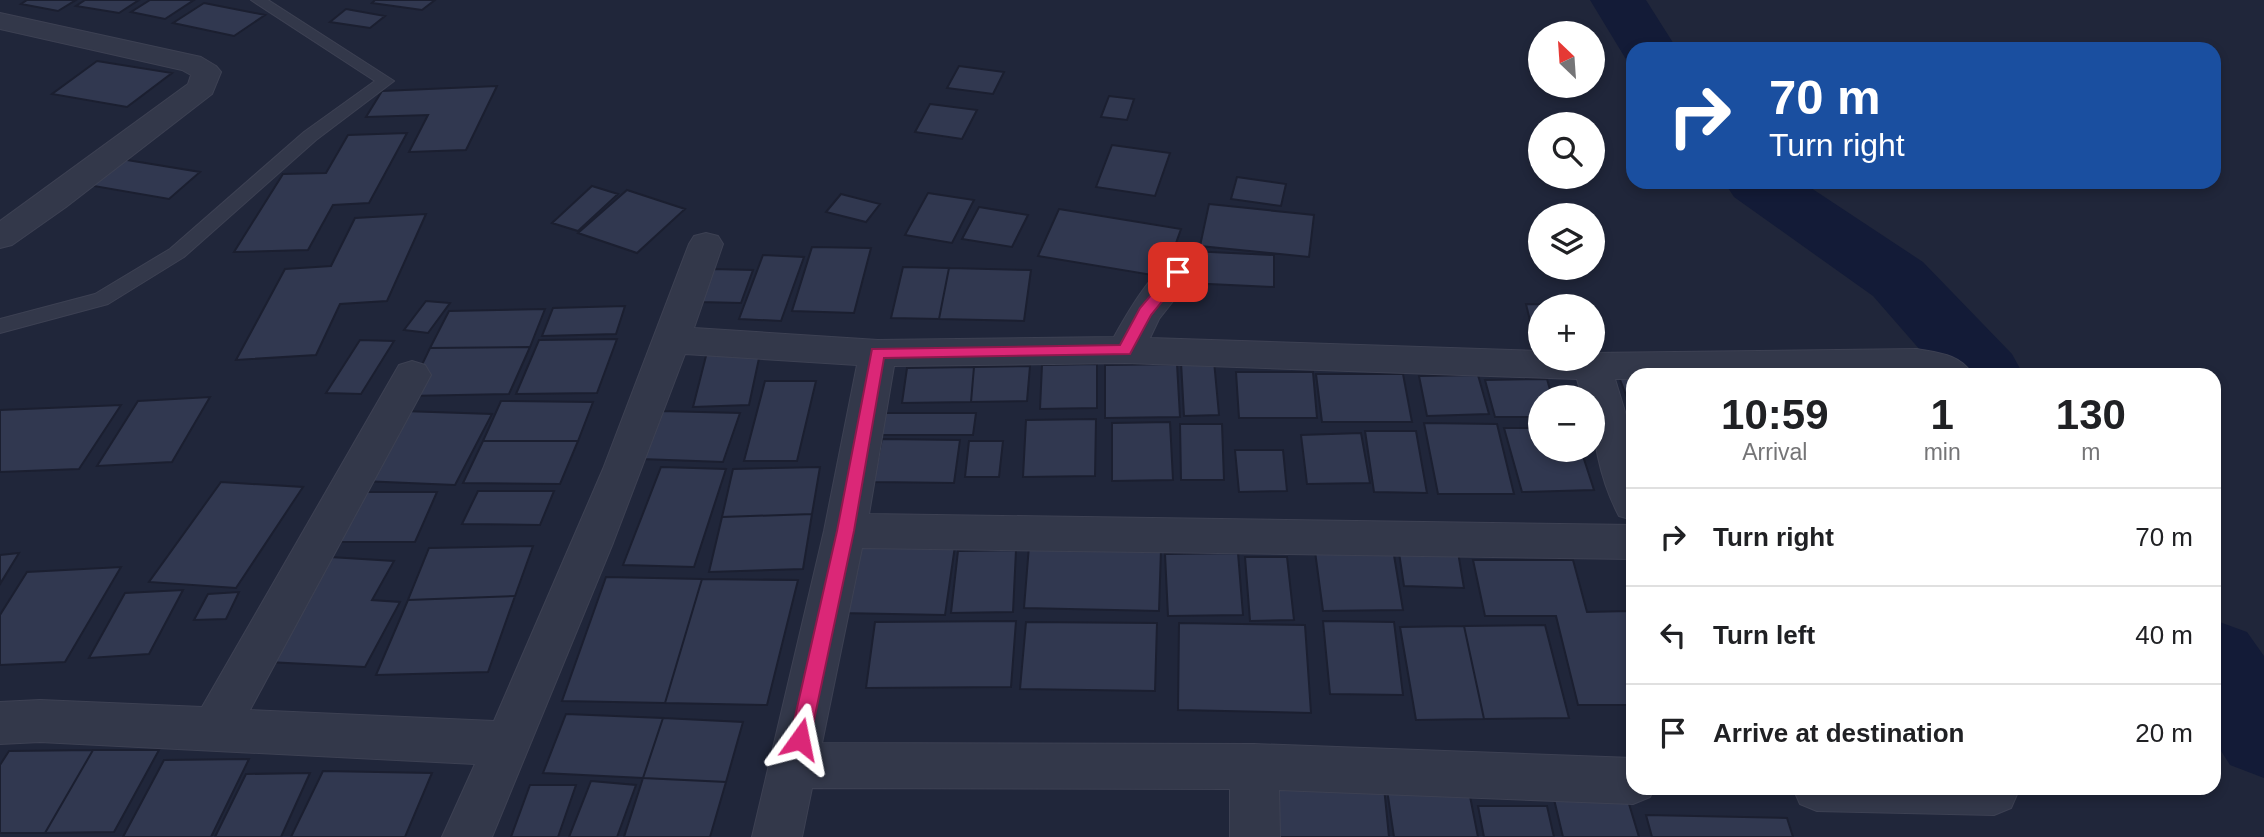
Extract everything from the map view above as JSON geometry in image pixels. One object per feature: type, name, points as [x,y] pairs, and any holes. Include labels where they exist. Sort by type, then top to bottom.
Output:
[{"type":"street","points":[[0,21],[191,63],[206,72],[202,88],[54,200],[0,237]]},
{"type":"street","points":[[467,837],[673,340],[706,244]]},
{"type":"street","points":[[1125,350],[1145,312],[1178,272]]},
{"type":"street","points":[[673,340],[878,353],[1125,350],[1528,364]]},
{"type":"street","points":[[777,837],[845,531],[878,353]]},
{"type":"street","points":[[1605,366],[1917,362],[1944,368]]},
{"type":"street","points":[[1593,371],[1626,480]]},
{"type":"street","points":[[214,731],[412,374]]},
{"type":"street","points":[[845,531],[1626,542]]},
{"type":"street","points":[[0,723],[40,721],[507,744]]},
{"type":"street","points":[[794,765],[1254,767],[1626,781]]},
{"type":"street","points":[[1254,767],[1255,837]]},
{"type":"lane","points":[[0,326],[101,299],[177,253],[310,136],[386,81],[258,0]]},
{"type":"building","points":[[27,0],[76,0],[58,11],[21,4]]},
{"type":"building","points":[[85,0],[139,0],[119,13],[76,6]]},
{"type":"building","points":[[150,0],[194,0],[165,19],[131,12]]},
{"type":"building","points":[[375,0],[435,0],[422,10],[372,3]]},
{"type":"building","points":[[204,3],[265,15],[234,36],[173,23]]},
{"type":"building","points":[[346,9],[385,16],[370,28],[330,22]]},
{"type":"building","points":[[97,61],[172,73],[127,107],[52,94]]},
{"type":"building","points":[[959,66],[1004,72],[993,94],[947,88]]},
{"type":"building","points":[[497,86],[466,150],[409,152],[428,115],[366,117],[382,91]]},
{"type":"building","points":[[1109,96],[1134,99],[1127,120],[1101,117]]},
{"type":"building","points":[[930,104],[977,110],[962,139],[915,132]]},
{"type":"building","points":[[407,133],[369,203],[333,205],[308,250],[234,252],[283,174],[326,173],[348,135]]},
{"type":"building","points":[[1112,145],[1170,153],[1155,196],[1096,187]]},
{"type":"building","points":[[121,159],[200,172],[169,199],[88,185]]},
{"type":"building","points":[[1237,177],[1286,184],[1281,206],[1231,199]]},
{"type":"building","points":[[592,186],[618,194],[578,231],[552,223]]},
{"type":"building","points":[[627,190],[685,209],[637,253],[578,233]]},
{"type":"building","points":[[928,193],[974,200],[952,243],[905,235]]},
{"type":"building","points":[[841,194],[880,204],[866,222],[826,212]]},
{"type":"building","points":[[1209,204],[1314,215],[1309,257],[1200,246]]},
{"type":"building","points":[[979,207],[1028,215],[1012,247],[962,239]]},
{"type":"building","points":[[1059,209],[1181,229],[1164,277],[1038,256]]},
{"type":"building","points":[[426,214],[387,301],[340,304],[316,355],[236,360],[285,269],[331,266],[355,218]]},
{"type":"building","points":[[812,247],[871,248],[854,313],[792,311]]},
{"type":"building","points":[[1190,251],[1274,255],[1274,287],[1188,283]]},
{"type":"building","points":[[763,255],[804,257],[781,321],[739,319]]},
{"type":"building","points":[[903,267],[949,268],[939,319],[891,318]]},
{"type":"building","points":[[949,268],[1031,270],[1024,321],[939,319]]},
{"type":"building","points":[[712,269],[753,270],[741,303],[699,302]]},
{"type":"building","points":[[426,301],[450,303],[428,333],[404,330]]},
{"type":"building","points":[[625,306],[616,334],[542,336],[553,308]]},
{"type":"building","points":[[545,309],[530,347],[430,348],[449,311]]},
{"type":"building","points":[[617,339],[597,393],[516,394],[539,340]]},
{"type":"building","points":[[360,340],[394,341],[361,394],[326,393]]},
{"type":"building","points":[[530,347],[509,394],[407,396],[430,348]]},
{"type":"building","points":[[761,349],[749,405],[693,407],[707,352]]},
{"type":"building","points":[[1214,361],[1219,415],[1184,416],[1181,362]]},
{"type":"building","points":[[1097,364],[1097,408],[1040,409],[1042,365]]},
{"type":"building","points":[[1177,364],[1180,417],[1105,418],[1105,365]]},
{"type":"building","points":[[1030,366],[1027,401],[971,402],[974,367]]},
{"type":"building","points":[[974,367],[971,402],[902,403],[907,368]]},
{"type":"building","points":[[1236,372],[1313,372],[1317,418],[1239,418]]},
{"type":"building","points":[[1617,372],[1626,372],[1626,395]]},
{"type":"building","points":[[1316,374],[1403,374],[1412,422],[1322,422]]},
{"type":"building","points":[[1478,375],[1489,414],[1427,416],[1419,376]]},
{"type":"building","points":[[1547,379],[1549,385],[1528,385],[1528,417],[1495,417],[1485,380]]},
{"type":"building","points":[[765,381],[816,381],[797,461],[744,461]]},
{"type":"building","points":[[210,397],[172,462],[97,466],[138,401]]},
{"type":"building","points":[[501,401],[593,402],[578,441],[483,441]]},
{"type":"building","points":[[121,405],[79,469],[0,472],[0,410]]},
{"type":"building","points":[[403,411],[492,414],[455,485],[362,481]]},
{"type":"building","points":[[660,411],[740,413],[723,462],[641,459]]},
{"type":"building","points":[[885,413],[976,413],[973,435],[881,435]]},
{"type":"building","points":[[1096,419],[1095,476],[1023,477],[1026,420]]},
{"type":"building","points":[[1170,422],[1173,480],[1112,481],[1112,423]]},
{"type":"building","points":[[1424,423],[1497,424],[1514,494],[1438,494]]},
{"type":"building","points":[[1180,424],[1222,424],[1224,480],[1181,480]]},
{"type":"building","points":[[1504,428],[1528,428],[1528,462],[1585,462],[1594,490],[1522,492]]},
{"type":"building","points":[[1365,431],[1416,431],[1427,493],[1374,492]]},
{"type":"building","points":[[1361,433],[1370,483],[1307,484],[1301,435]]},
{"type":"building","points":[[882,439],[960,440],[954,483],[873,482]]},
{"type":"building","points":[[483,441],[578,441],[560,484],[463,483]]},
{"type":"building","points":[[969,441],[1003,441],[999,477],[965,477]]},
{"type":"building","points":[[1235,450],[1283,450],[1287,491],[1239,492]]},
{"type":"building","points":[[661,467],[726,469],[694,567],[623,565]]},
{"type":"building","points":[[820,467],[812,514],[722,517],[733,469]]},
{"type":"building","points":[[221,482],[303,487],[236,588],[149,582]]},
{"type":"building","points":[[478,491],[554,491],[540,525],[462,524]]},
{"type":"building","points":[[365,492],[437,492],[415,542],[340,542]]},
{"type":"building","points":[[812,514],[803,569],[709,572],[722,517]]},
{"type":"building","points":[[1392,543],[1403,610],[1323,611],[1314,544]]},
{"type":"building","points":[[855,544],[955,546],[945,615],[840,613]]},
{"type":"building","points":[[533,546],[515,596],[408,600],[429,548]]},
{"type":"building","points":[[1029,546],[1161,549],[1159,611],[1024,608]]},
{"type":"building","points":[[1398,546],[1457,546],[1464,588],[1404,586]]},
{"type":"building","points":[[1016,550],[1013,612],[951,613],[958,551]]},
{"type":"building","points":[[19,553],[0,584],[0,555]]},
{"type":"building","points":[[1238,553],[1243,615],[1168,616],[1165,554]]},
{"type":"building","points":[[330,557],[394,561],[372,600],[400,602],[365,667],[268,662]]},
{"type":"building","points":[[1245,557],[1287,557],[1294,620],[1250,621]]},
{"type":"building","points":[[1473,560],[1573,560],[1587,612],[1626,611],[1626,705],[1578,705],[1556,616],[1485,616]]},
{"type":"building","points":[[121,567],[65,662],[0,665],[0,615],[27,572]]},
{"type":"building","points":[[606,577],[702,579],[665,703],[562,701]]},
{"type":"building","points":[[702,579],[798,580],[767,705],[665,703]]},
{"type":"building","points":[[183,590],[149,654],[89,658],[125,593]]},
{"type":"building","points":[[239,592],[226,619],[194,620],[208,594]]},
{"type":"building","points":[[515,596],[488,672],[376,675],[408,600]]},
{"type":"building","points":[[1016,621],[1011,687],[866,688],[875,622]]},
{"type":"building","points":[[1323,621],[1394,622],[1403,695],[1330,694]]},
{"type":"building","points":[[1026,622],[1157,623],[1155,691],[1020,689]]},
{"type":"building","points":[[1179,623],[1305,625],[1311,713],[1178,710]]},
{"type":"building","points":[[1545,625],[1569,718],[1484,719],[1464,626]]},
{"type":"building","points":[[1464,626],[1484,719],[1416,720],[1400,627]]},
{"type":"building","points":[[566,714],[663,718],[643,778],[543,773]]},
{"type":"building","points":[[663,718],[743,722],[726,782],[643,778]]},
{"type":"building","points":[[93,750],[159,750],[114,832],[45,833]]},
{"type":"building","points":[[93,750],[45,833],[0,833],[0,765],[9,751]]},
{"type":"building","points":[[249,759],[211,837],[123,837],[164,760]]},
{"type":"building","points":[[323,771],[432,773],[405,837],[291,837]]},
{"type":"building","points":[[310,773],[281,837],[215,837],[246,774]]},
{"type":"building","points":[[1263,775],[1383,777],[1389,837],[1266,837]]},
{"type":"building","points":[[643,778],[726,782],[710,837],[624,837]]},
{"type":"building","points":[[591,781],[636,785],[617,837],[569,837]]},
{"type":"building","points":[[1467,781],[1478,837],[1394,837],[1386,783]]},
{"type":"building","points":[[530,785],[576,785],[558,837],[511,837]]},
{"type":"building","points":[[1626,794],[1639,837],[1563,837],[1553,795]]},
{"type":"building","points":[[1478,806],[1547,806],[1554,837],[1484,837]]},
{"type":"building","points":[[1646,815],[1787,818],[1793,837],[1652,837]]},
{"type":"waterway","points":[[1618,0],[1644,42]]},
{"type":"waterway","points":[[1767,189],[1898,279],[1980,368]]},
{"type":"waterway","points":[[2221,671],[2264,734]]},
{"type":"route","points":[[800,739],[845,531],[878,353],[1125,350],[1145,312],[1178,272]]}]
